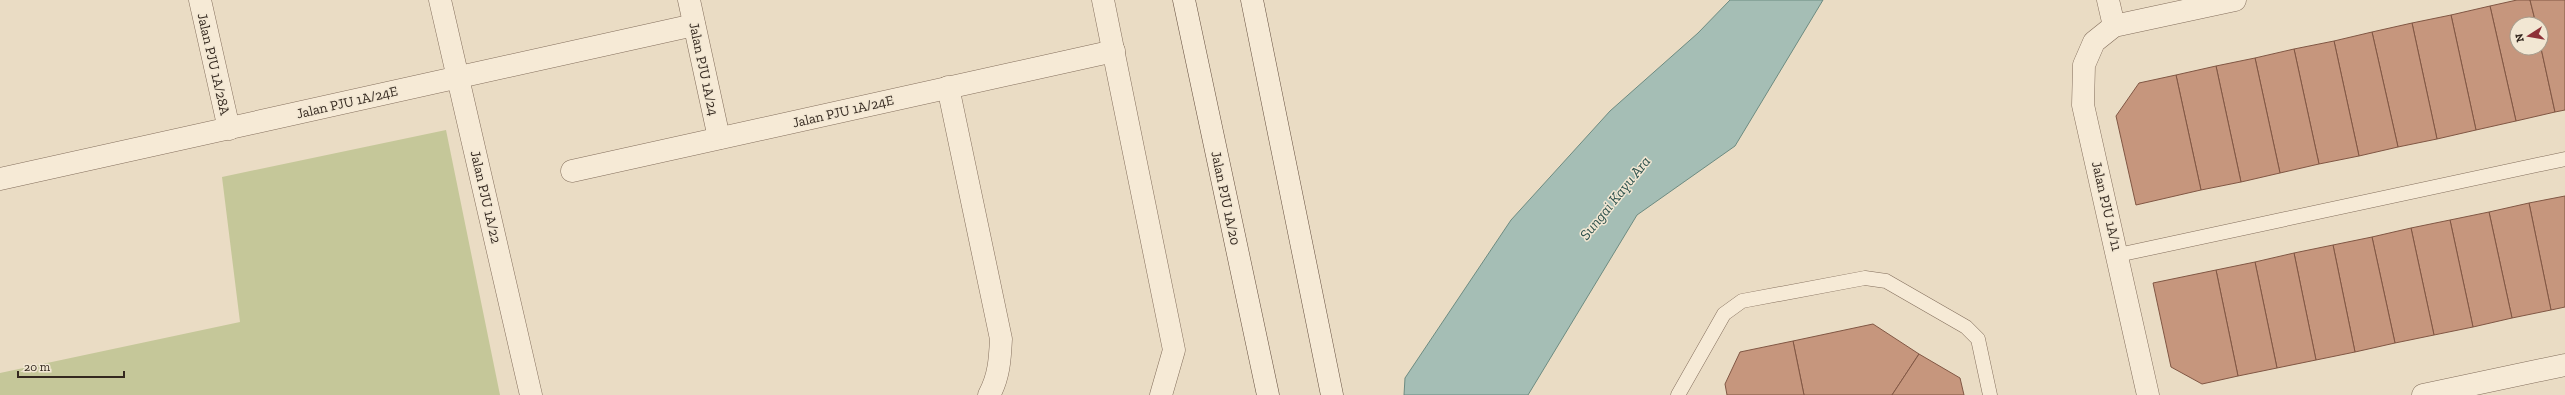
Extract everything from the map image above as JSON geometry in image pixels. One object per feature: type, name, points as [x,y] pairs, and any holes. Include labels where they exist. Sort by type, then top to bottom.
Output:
[{"type":"street","name":"Jalan PJU 1A/28A","points":[[200,0],[229,129]]},
{"type":"street","name":"Jalan PJU 1A/22","points":[[440,0],[531,395]]},
{"type":"street","name":"Jalan PJU 1A/24","points":[[689,0],[719,138]]},
{"type":"street","points":[[1103,0],[1174,350],[1161,395]]},
{"type":"street","name":"Jalan PJU 1A/20","points":[[1184,0],[1268,395]]},
{"type":"street","points":[[1252,0],[1332,395]]},
{"type":"street","points":[[2108,0],[2114,26],[2235,0]]},
{"type":"street","name":"Jalan PJU 1A/24E","points":[[0,179],[694,25]]},
{"type":"street","name":"Jalan PJU 1A/11","points":[[2114,26],[2094,42],[2084,65],[2083,105],[2118,255],[2148,395]]},
{"type":"street","name":"Jalan PJU 1A/24E","points":[[572,171],[1114,51]]},
{"type":"street","points":[[948,87],[1001,338],[1000,363],[995,384],[989,395]]},
{"type":"street","points":[[2423,395],[2565,364]]},
{"type":"lane","points":[[2118,255],[2565,159]]},
{"type":"lane","points":[[1678,395],[1724,314],[1742,301],[1865,278],[1886,281],[1966,327],[1978,339],[1990,395]]},
{"type":"green space","points":[[446,130],[500,395],[0,395],[0,373],[240,322],[222,177]]},
{"type":"water","name":"Sungai Kayu Ara","points":[[1730,0],[1823,0],[1735,146],[1637,215],[1528,395],[1404,395],[1405,378],[1511,220],[1610,111],[1698,33]]},
{"type":"building","points":[[2517,0],[2530,0],[2534,16],[2509,16],[2509,56],[2543,56],[2555,112],[2516,121],[2490,6]]},
{"type":"building","points":[[2530,0],[2565,0],[2565,110],[2555,112],[2543,56],[2549,56],[2549,16],[2534,16]]},
{"type":"building","points":[[2490,6],[2516,121],[2476,130],[2451,15]]},
{"type":"building","points":[[2451,15],[2476,130],[2437,139],[2412,23]]},
{"type":"building","points":[[2412,23],[2437,139],[2398,147],[2372,32]]},
{"type":"building","points":[[2372,32],[2398,147],[2359,156],[2334,41]]},
{"type":"building","points":[[2334,41],[2359,156],[2319,164],[2294,49]]},
{"type":"building","points":[[2294,49],[2319,164],[2280,173],[2255,58]]},
{"type":"building","points":[[2255,58],[2280,173],[2241,182],[2216,66]]},
{"type":"building","points":[[2216,66],[2241,182],[2201,190],[2176,75]]},
{"type":"building","points":[[2176,75],[2201,190],[2136,205],[2116,116],[2139,83]]},
{"type":"building","points":[[2565,196],[2565,307],[2551,310],[2529,203]]},
{"type":"building","points":[[2529,203],[2551,310],[2512,318],[2489,212]]},
{"type":"building","points":[[2489,212],[2512,318],[2473,327],[2450,220]]},
{"type":"building","points":[[2450,220],[2473,327],[2434,335],[2411,228]]},
{"type":"building","points":[[2411,228],[2434,335],[2395,343],[2372,237]]},
{"type":"building","points":[[2372,237],[2395,343],[2355,352],[2333,245]]},
{"type":"building","points":[[2333,245],[2355,352],[2316,360],[2294,253]]},
{"type":"building","points":[[2294,253],[2316,360],[2277,368],[2255,262]]},
{"type":"building","points":[[2255,262],[2277,368],[2238,376],[2216,270]]},
{"type":"building","points":[[2216,270],[2238,376],[2202,384],[2171,367],[2153,283]]},
{"type":"building","points":[[1873,324],[1919,354],[1892,395],[1804,395],[1793,341]]},
{"type":"building","points":[[1793,341],[1804,395],[1727,395],[1725,384],[1740,352]]},
{"type":"building","points":[[1919,354],[1960,378],[1964,395],[1892,395]]}]
